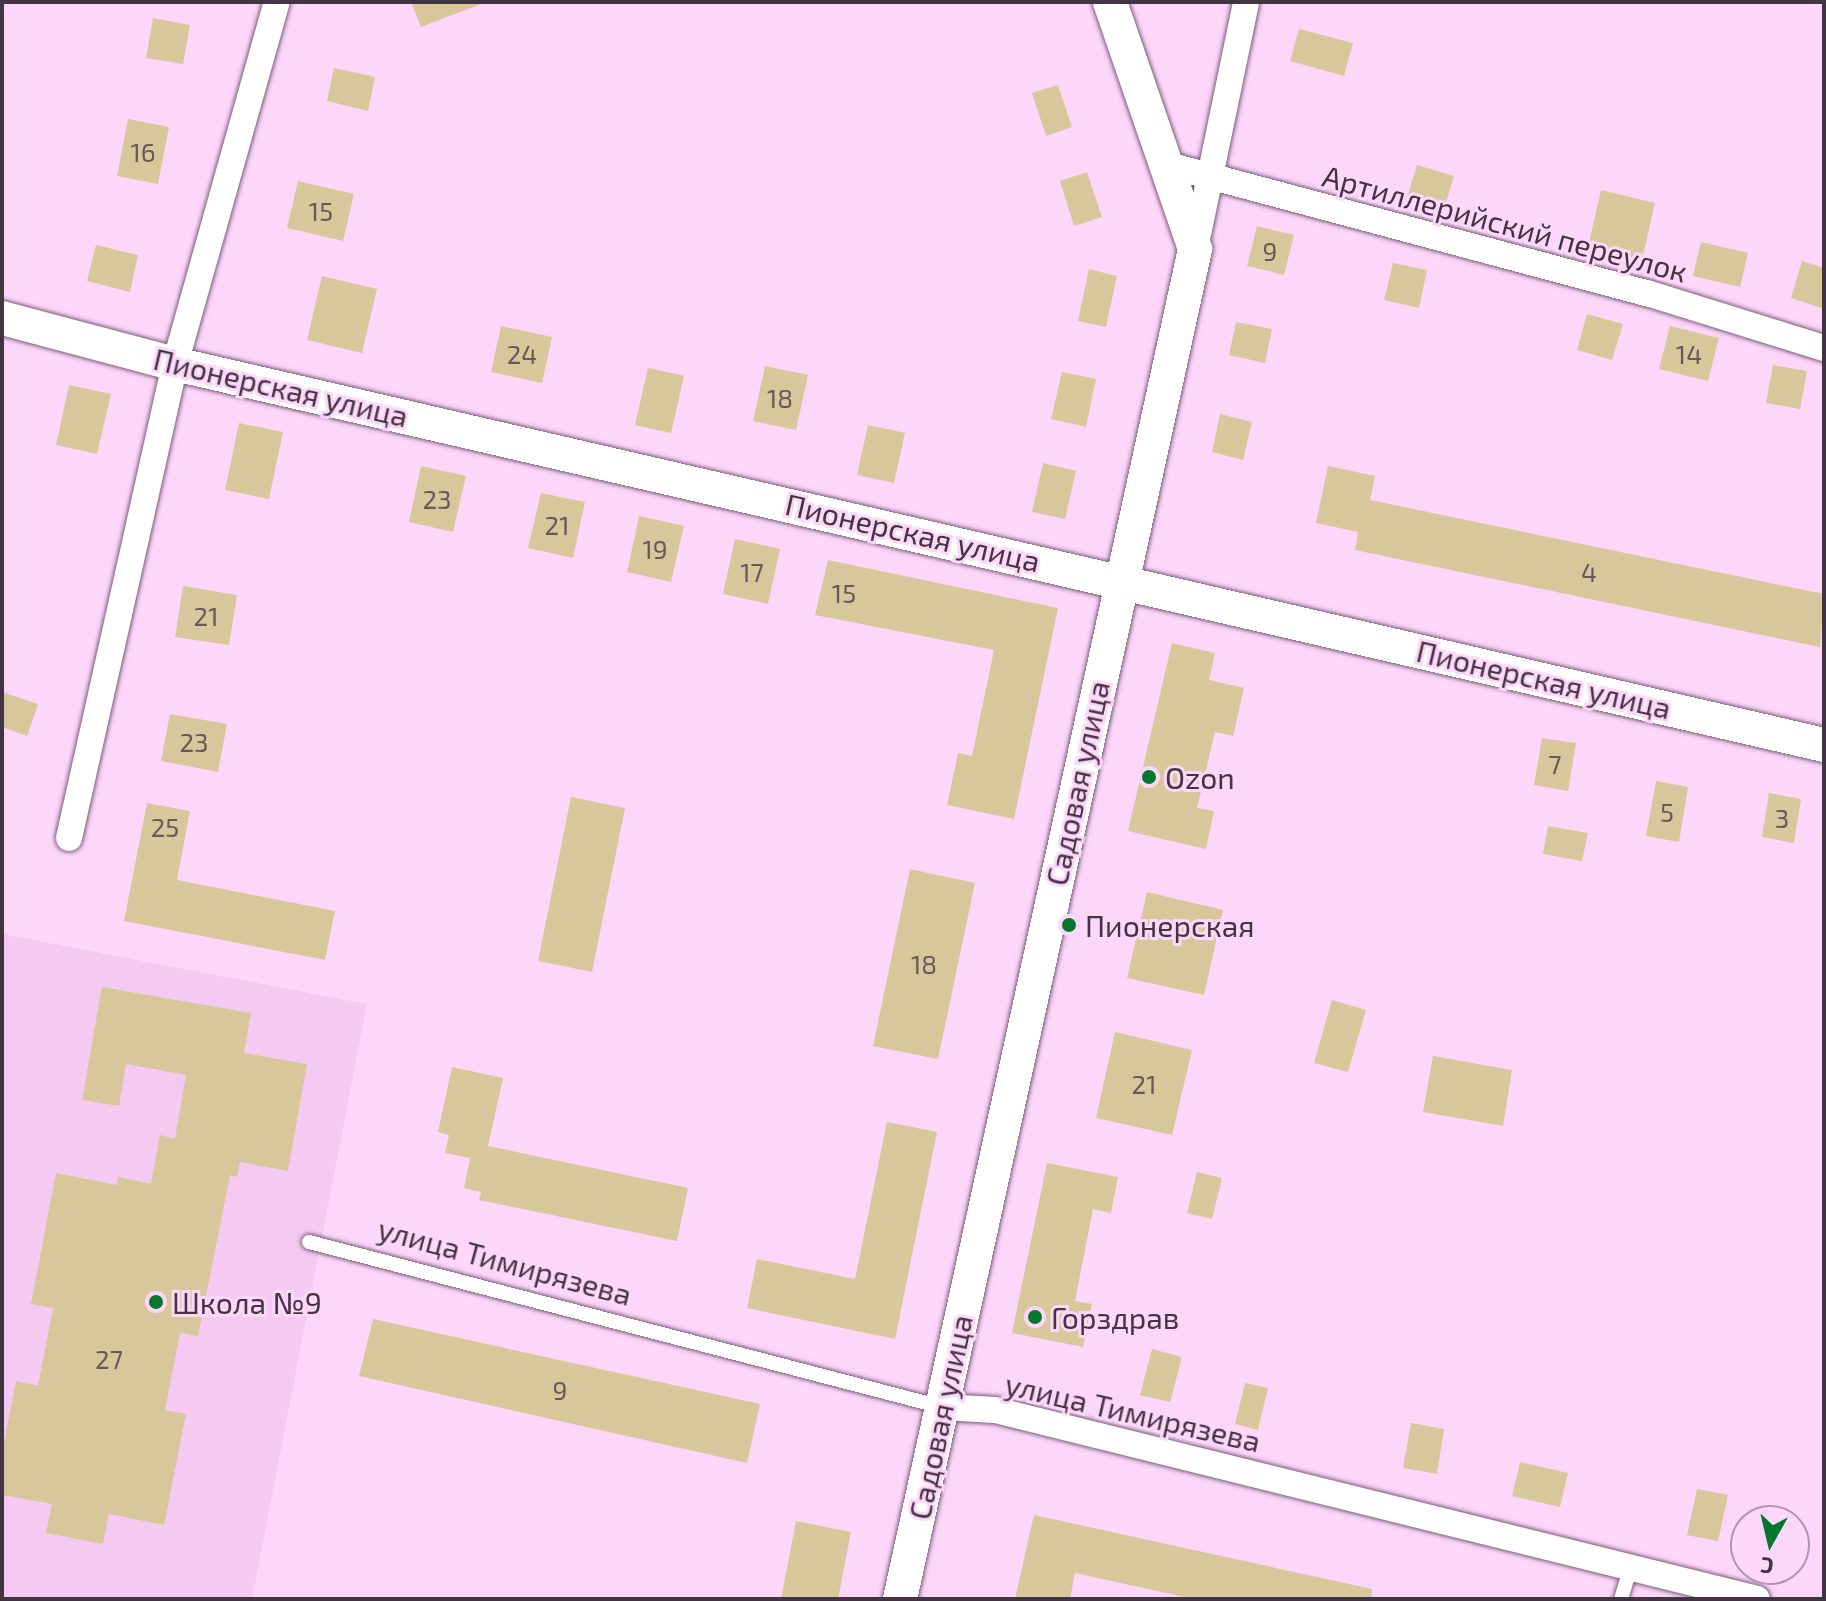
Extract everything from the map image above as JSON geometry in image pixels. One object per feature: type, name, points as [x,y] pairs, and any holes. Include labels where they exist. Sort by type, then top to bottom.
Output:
[{"type":"street","points":[[69,838],[175,364],[277,2]]},
{"type":"street","points":[[1110,2],[1195,249]]},
{"type":"street","points":[[1195,249],[1246,2]]},
{"type":"street","name":"Артиллерийский переулок","points":[[1168,165],[1647,293],[1824,348]]},
{"type":"street","name":"Садовая улица","points":[[900,1599],[1195,249]]},
{"type":"street","name":"Пионерская улица","points":[[2,318],[175,364],[1121,579],[1824,745]]},
{"type":"street","name":"улица Тимирязева","points":[[942,1407],[995,1410],[1757,1599]]},
{"type":"lane","name":"улица Тимирязева","points":[[309,1242],[942,1407]]},
{"type":"lane","points":[[1621,1599],[1631,1566]]},
{"type":"shaded area","name":"Школа №9","points":[[2,934],[367,1004],[252,1599],[2,1599]]},
{"type":"building","points":[[411,2],[480,2],[481,4],[421,27]]},
{"type":"building","points":[[153,18],[190,25],[183,64],[146,58]]},
{"type":"building","points":[[1299,29],[1353,43],[1344,76],[1290,61]]},
{"type":"building","points":[[334,68],[375,77],[368,111],[327,101]]},
{"type":"building","points":[[1058,85],[1072,127],[1046,136],[1032,93]]},
{"type":"building","points":[[128,119],[169,127],[158,184],[117,176]]},
{"type":"building","points":[[1417,165],[1454,176],[1444,209],[1407,198]]},
{"type":"building","points":[[1087,172],[1102,217],[1074,226],[1060,181]]},
{"type":"building","points":[[298,181],[354,194],[343,241],[287,228]]},
{"type":"building","points":[[1601,190],[1655,203],[1642,260],[1588,247]]},
{"type":"building","points":[[1257,226],[1294,235],[1284,275],[1247,266]]},
{"type":"building","points":[[1701,242],[1748,253],[1740,287],[1693,276]]},
{"type":"building","points":[[96,245],[138,255],[130,292],[87,281]]},
{"type":"building","points":[[1802,261],[1824,268],[1824,309],[1791,298]]},
{"type":"building","points":[[1393,263],[1427,270],[1419,308],[1384,300]]},
{"type":"building","points":[[1089,269],[1117,276],[1106,327],[1078,321]]},
{"type":"building","points":[[322,276],[377,289],[362,353],[307,340]]},
{"type":"building","points":[[1587,314],[1623,324],[1612,360],[1577,350]]},
{"type":"building","points":[[1236,322],[1272,329],[1265,363],[1229,355]]},
{"type":"building","points":[[501,326],[552,337],[542,383],[491,372]]},
{"type":"building","points":[[1670,326],[1719,338],[1708,381],[1659,369]]},
{"type":"building","points":[[1773,365],[1807,371],[1800,409],[1766,403]]},
{"type":"building","points":[[765,366],[808,375],[796,430],[753,421]]},
{"type":"building","points":[[648,368],[684,376],[671,433],[635,425]]},
{"type":"building","points":[[1062,372],[1096,379],[1086,427],[1051,419]]},
{"type":"building","points":[[69,385],[111,394],[97,454],[56,445]]},
{"type":"building","points":[[1220,414],[1252,422],[1243,460],[1212,452]]},
{"type":"building","points":[[239,423],[283,432],[269,499],[225,490]]},
{"type":"building","points":[[868,425],[905,433],[894,483],[857,475]]},
{"type":"building","points":[[1043,463],[1076,471],[1065,519],[1032,512]]},
{"type":"building","points":[[421,466],[466,476],[453,532],[409,522]]},
{"type":"building","points":[[1328,466],[1375,476],[1370,500],[1824,594],[1820,647],[1355,550],[1358,532],[1316,523]]},
{"type":"building","points":[[541,493],[585,502],[573,558],[528,548]]},
{"type":"building","points":[[639,516],[684,526],[671,582],[627,572]]},
{"type":"building","points":[[735,539],[780,549],[768,604],[723,594]]},
{"type":"building","points":[[828,560],[1058,608],[1014,819],[947,805],[958,753],[972,756],[994,650],[815,615]]},
{"type":"building","points":[[183,586],[237,595],[229,645],[175,637]]},
{"type":"building","points":[[1172,643],[1215,653],[1209,680],[1244,688],[1233,736],[1215,732],[1197,808],[1214,811],[1206,849],[1128,831]]},
{"type":"building","points":[[2,692],[38,704],[27,736],[2,727]]},
{"type":"building","points":[[170,714],[227,724],[218,772],[161,761]]},
{"type":"building","points":[[1542,738],[1576,743],[1568,791],[1534,785]]},
{"type":"building","points":[[1656,781],[1688,787],[1679,842],[1646,836]]},
{"type":"building","points":[[1769,793],[1801,799],[1794,843],[1762,837]]},
{"type":"building","points":[[571,797],[625,808],[592,972],[538,961]]},
{"type":"building","points":[[147,803],[190,811],[177,880],[335,911],[325,960],[124,921]]},
{"type":"building","points":[[1548,826],[1588,833],[1582,861],[1543,854]]},
{"type":"building","points":[[910,869],[975,883],[938,1059],[873,1046]]},
{"type":"building","points":[[1147,892],[1223,910],[1204,995],[1127,978]]},
{"type":"building","points":[[102,987],[251,1013],[244,1053],[307,1064],[288,1171],[240,1162],[237,1177],[230,1175],[198,1336],[180,1333],[165,1410],[186,1414],[164,1525],[109,1514],[103,1544],[46,1533],[52,1504],[2,1495],[2,1452],[16,1381],[38,1386],[53,1308],[31,1304],[56,1173],[117,1185],[118,1177],[151,1184],[160,1135],[175,1139],[186,1075],[126,1064],[119,1106],[82,1100]]},
{"type":"building","points":[[1332,1000],[1366,1010],[1348,1072],[1314,1063]]},
{"type":"building","points":[[1115,1032],[1192,1050],[1172,1135],[1096,1118]]},
{"type":"building","points":[[1433,1056],[1512,1070],[1503,1126],[1423,1112]]},
{"type":"building","points":[[452,1067],[503,1078],[488,1146],[688,1188],[677,1241],[479,1200],[481,1192],[464,1188],[470,1158],[445,1153],[449,1135],[438,1132]]},
{"type":"building","points":[[887,1122],[937,1132],[895,1339],[747,1308],[757,1259],[855,1279]]},
{"type":"building","points":[[1047,1163],[1118,1177],[1111,1213],[1093,1209],[1075,1301],[1092,1304],[1083,1347],[1012,1333]]},
{"type":"building","points":[[1197,1172],[1222,1178],[1212,1219],[1187,1213]]},
{"type":"building","points":[[373,1319],[760,1404],[747,1463],[359,1376]]},
{"type":"building","points":[[1152,1349],[1182,1357],[1170,1402],[1140,1395]]},
{"type":"building","points":[[1245,1383],[1268,1388],[1258,1430],[1235,1424]]},
{"type":"building","points":[[1411,1423],[1444,1429],[1437,1474],[1403,1468]]},
{"type":"building","points":[[1520,1462],[1568,1473],[1560,1507],[1512,1496]]},
{"type":"building","points":[[1697,1489],[1728,1495],[1718,1541],[1687,1535]]},
{"type":"building","points":[[1034,1515],[1372,1589],[1371,1599],[1193,1599],[1075,1573],[1070,1599],[1015,1599]]},
{"type":"building","points":[[796,1521],[851,1532],[838,1599],[781,1599]]},
{"type":"place","name":"Ozon","points":[[1149,777]]},
{"type":"place","name":"Пионерская","points":[[1069,925]]},
{"type":"place","name":"Школа №9","points":[[156,1302]]},
{"type":"place","name":"Горздрав","points":[[1035,1317]]}]
